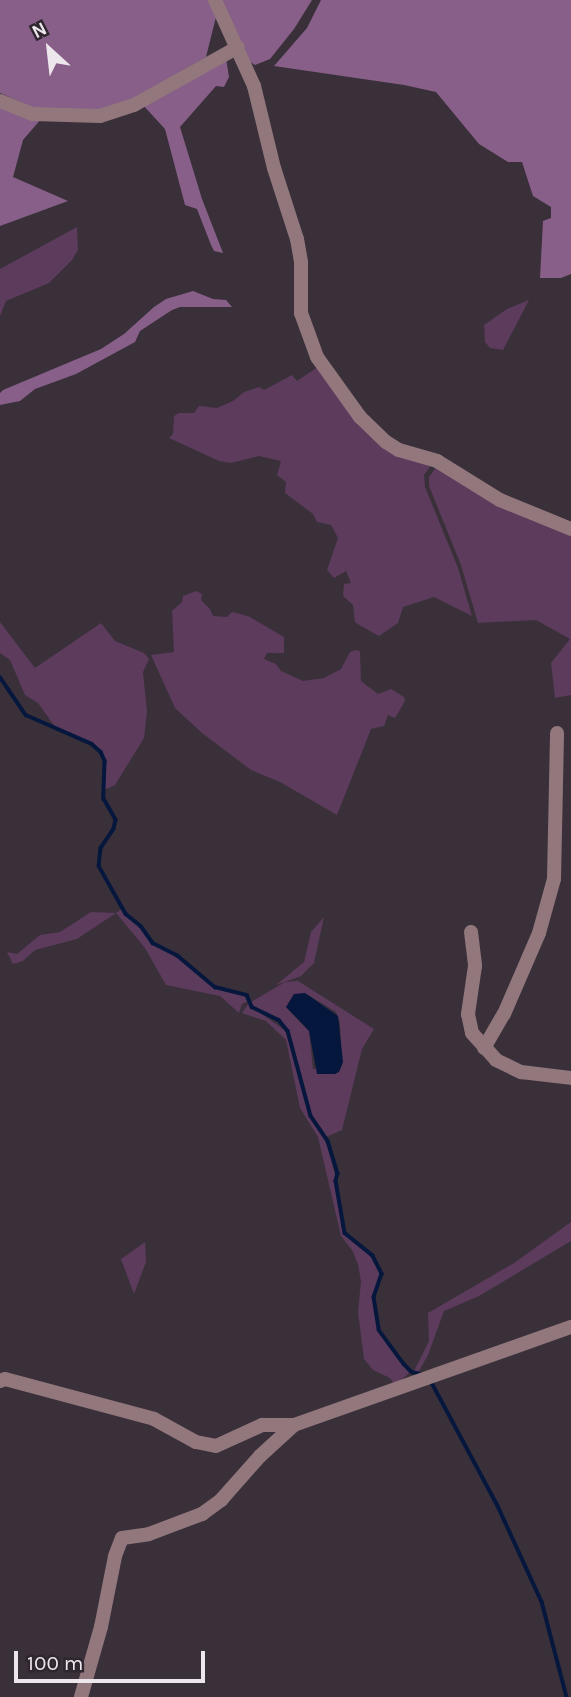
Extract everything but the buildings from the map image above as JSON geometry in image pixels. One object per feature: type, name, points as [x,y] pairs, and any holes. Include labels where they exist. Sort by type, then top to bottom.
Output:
[{"type":"street","points":[[215,0],[254,86],[274,168],[297,239],[301,262],[301,313],[308,339],[334,382],[360,417],[386,442],[399,450],[436,461],[500,500],[571,529]]},
{"type":"street","points":[[0,101],[33,114],[100,116],[134,105],[238,47]]},
{"type":"street","points":[[484,1048],[504,1014],[539,933],[554,879],[558,733]]},
{"type":"street","points":[[471,932],[475,966],[468,1014],[472,1033],[496,1060],[521,1072],[571,1078]]},
{"type":"street","points":[[0,1381],[5,1379],[154,1419],[196,1442],[216,1446],[262,1425],[293,1425],[571,1327]]},
{"type":"street","points":[[81,1697],[101,1627],[115,1556],[122,1538],[149,1534],[202,1514],[221,1500],[260,1456],[293,1425]]},
{"type":"shaded area","points":[[0,0],[212,0],[216,17],[206,57],[136,97],[104,109],[73,111],[34,108],[0,93]]},
{"type":"shaded area","points":[[222,0],[312,0],[294,29],[270,59],[255,65],[249,61]]},
{"type":"shaded area","points":[[321,0],[571,0],[571,274],[561,278],[540,278],[543,221],[551,218],[551,207],[533,196],[522,162],[508,162],[479,144],[436,92],[274,66],[307,28]]},
{"type":"shaded area","points":[[226,58],[229,77],[224,87],[216,86],[180,127],[202,199],[223,253],[214,251],[197,209],[185,205],[165,129],[142,104]]},
{"type":"shaded area","points":[[0,105],[41,119],[23,140],[13,177],[68,201],[0,226]]},
{"type":"shaded area","points":[[77,227],[78,250],[72,260],[49,283],[6,301],[0,316],[0,269]]},
{"type":"shaded area","points":[[193,291],[213,299],[226,300],[232,307],[180,307],[172,310],[140,331],[135,342],[76,374],[35,389],[20,401],[0,405],[0,393],[3,390],[101,349],[124,334],[166,299]]},
{"type":"shaded area","points":[[529,300],[503,350],[490,348],[485,342],[484,325],[507,309]]},
{"type":"shaded area","points":[[319,366],[356,418],[432,464],[424,475],[425,487],[458,568],[472,616],[434,597],[403,607],[398,623],[379,636],[361,626],[355,622],[353,605],[343,596],[344,584],[351,583],[346,571],[334,578],[327,570],[338,538],[331,525],[317,522],[313,514],[285,493],[286,482],[277,475],[281,461],[259,456],[231,463],[219,461],[169,438],[173,434],[174,416],[179,413],[194,413],[199,406],[217,408],[233,401],[244,392],[259,387],[264,390],[292,375],[297,381]]},
{"type":"shaded area","points":[[437,466],[571,533],[571,695],[555,698],[551,663],[570,639],[536,620],[478,623],[461,565],[429,486],[429,477]]},
{"type":"shaded area","points":[[196,591],[202,594],[201,600],[213,616],[227,617],[232,612],[248,616],[284,637],[284,653],[267,653],[264,659],[276,664],[281,671],[303,681],[324,678],[341,669],[350,652],[356,650],[360,651],[361,681],[378,694],[391,689],[404,697],[405,701],[395,718],[388,715],[384,726],[371,729],[337,815],[280,782],[251,770],[202,733],[175,708],[151,655],[174,652],[172,611],[182,602],[183,596]]},
{"type":"shaded area","points":[[0,622],[35,668],[101,623],[115,641],[144,653],[149,659],[143,672],[147,712],[144,738],[115,785],[104,790],[106,761],[93,743],[58,731],[38,703],[25,695],[10,660],[0,653]]},
{"type":"shaded area","points":[[122,909],[153,943],[176,956],[215,987],[247,995],[249,1001],[242,1004],[239,1013],[220,996],[166,985],[145,948],[116,913]]},
{"type":"shaded area","points":[[91,912],[116,913],[77,939],[35,950],[23,961],[13,964],[7,952],[17,954],[40,935],[60,932]]},
{"type":"shaded area","points":[[324,917],[314,963],[301,976],[276,985],[304,962],[311,932]]},
{"type":"shaded area","points":[[298,981],[374,1029],[362,1049],[342,1130],[326,1137],[312,1116],[289,1030],[279,1019],[253,1006],[251,1002],[285,982]],"holes":[[[305,993],[336,1012],[340,1023],[342,1066],[313,1069],[309,1031],[286,1007]]]},
{"type":"shaded area","points":[[248,1004],[287,1032],[310,1117],[326,1141],[335,1174],[342,1229],[371,1257],[379,1271],[380,1282],[372,1296],[378,1330],[409,1373],[395,1386],[390,1378],[373,1370],[364,1359],[358,1312],[361,1281],[358,1264],[352,1250],[341,1236],[318,1137],[300,1108],[286,1040],[266,1021],[242,1013]]},
{"type":"shaded area","points":[[571,1222],[571,1241],[479,1296],[444,1311],[428,1355],[419,1371],[414,1371],[429,1341],[428,1313],[514,1263]]},
{"type":"shaded area","points":[[145,1242],[146,1262],[134,1294],[121,1259]]},
{"type":"water","points":[[305,993],[338,1016],[343,1062],[339,1072],[335,1074],[317,1074],[309,1031],[286,1007],[294,994]]},
{"type":"waterway","points":[[0,677],[26,715],[92,744],[101,752],[105,761],[104,799],[116,820],[114,829],[101,848],[99,866],[126,914],[141,926],[153,943],[177,955],[215,987],[247,995],[252,1007],[279,1020],[288,1031],[311,1116],[328,1141],[338,1173],[336,1181],[345,1233],[373,1256],[382,1274],[374,1297],[379,1330],[404,1364],[412,1372],[421,1374]]},
{"type":"waterway","points":[[431,1381],[498,1506],[542,1602],[567,1697]]}]
